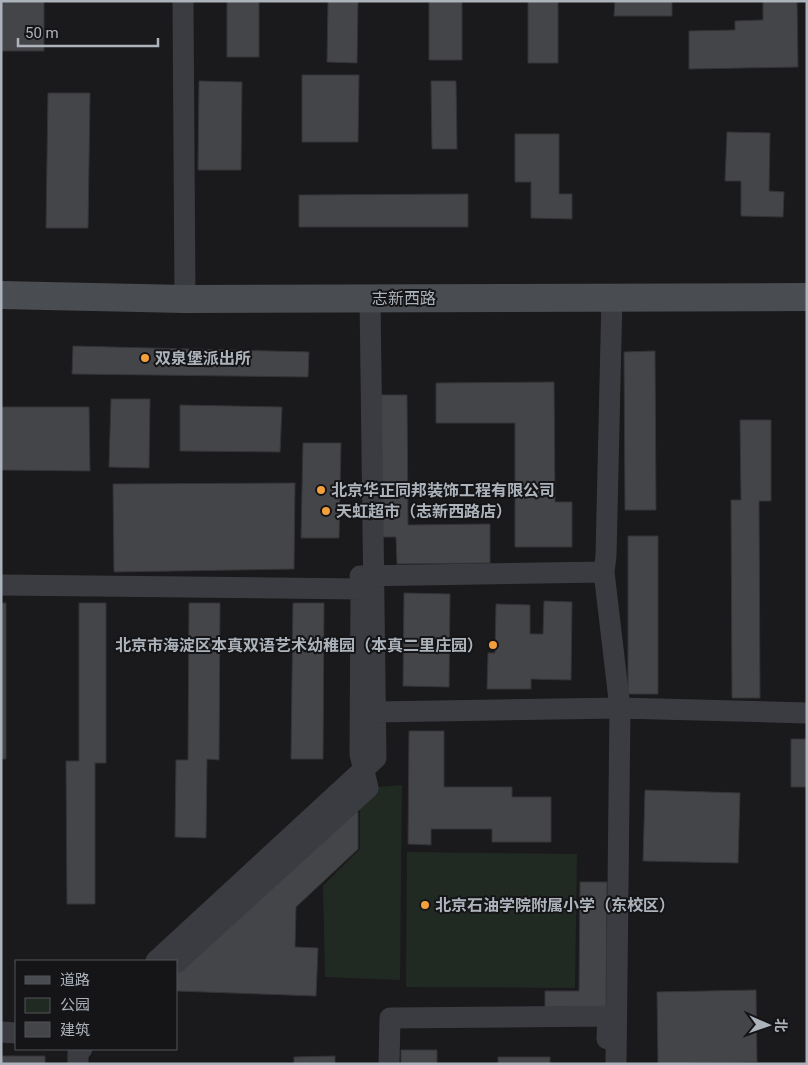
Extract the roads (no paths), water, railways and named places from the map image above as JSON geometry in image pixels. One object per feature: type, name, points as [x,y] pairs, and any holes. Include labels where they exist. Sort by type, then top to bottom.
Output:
[{"type":"street","points":[[184,1],[185,298]]},
{"type":"street","name":"志新西路","points":[[1,295],[185,298],[807,297]]},
{"type":"street","points":[[612,296],[606,556],[604,572],[620,708],[616,1064]]},
{"type":"street","points":[[157,960],[376,758],[370,298]]},
{"type":"street","points":[[28,583],[604,572]]},
{"type":"street","points":[[1,585],[360,589],[360,754],[368,788],[178,960]]},
{"type":"street","points":[[376,712],[620,708],[807,713]]},
{"type":"street","points":[[389,1064],[390,1018],[608,1016],[606,1064]]},
{"type":"street","points":[[1,1032],[15,1033]]},
{"type":"street","points":[[78,1064],[78,1052],[81,1050]]},
{"type":"place","name":"双泉堡派出所","points":[[145,358]]},
{"type":"place","name":"北京华正同邦装饰工程有限公司","points":[[321,490]]},
{"type":"place","name":"天虹超市（志新西路店）","points":[[326,511]]},
{"type":"place","name":"北京市海淀区本真双语艺术幼稚园（本真二里庄园）","points":[[493,645]]},
{"type":"place","name":"北京石油学院附属小学（东校区）","points":[[425,905]]}]
